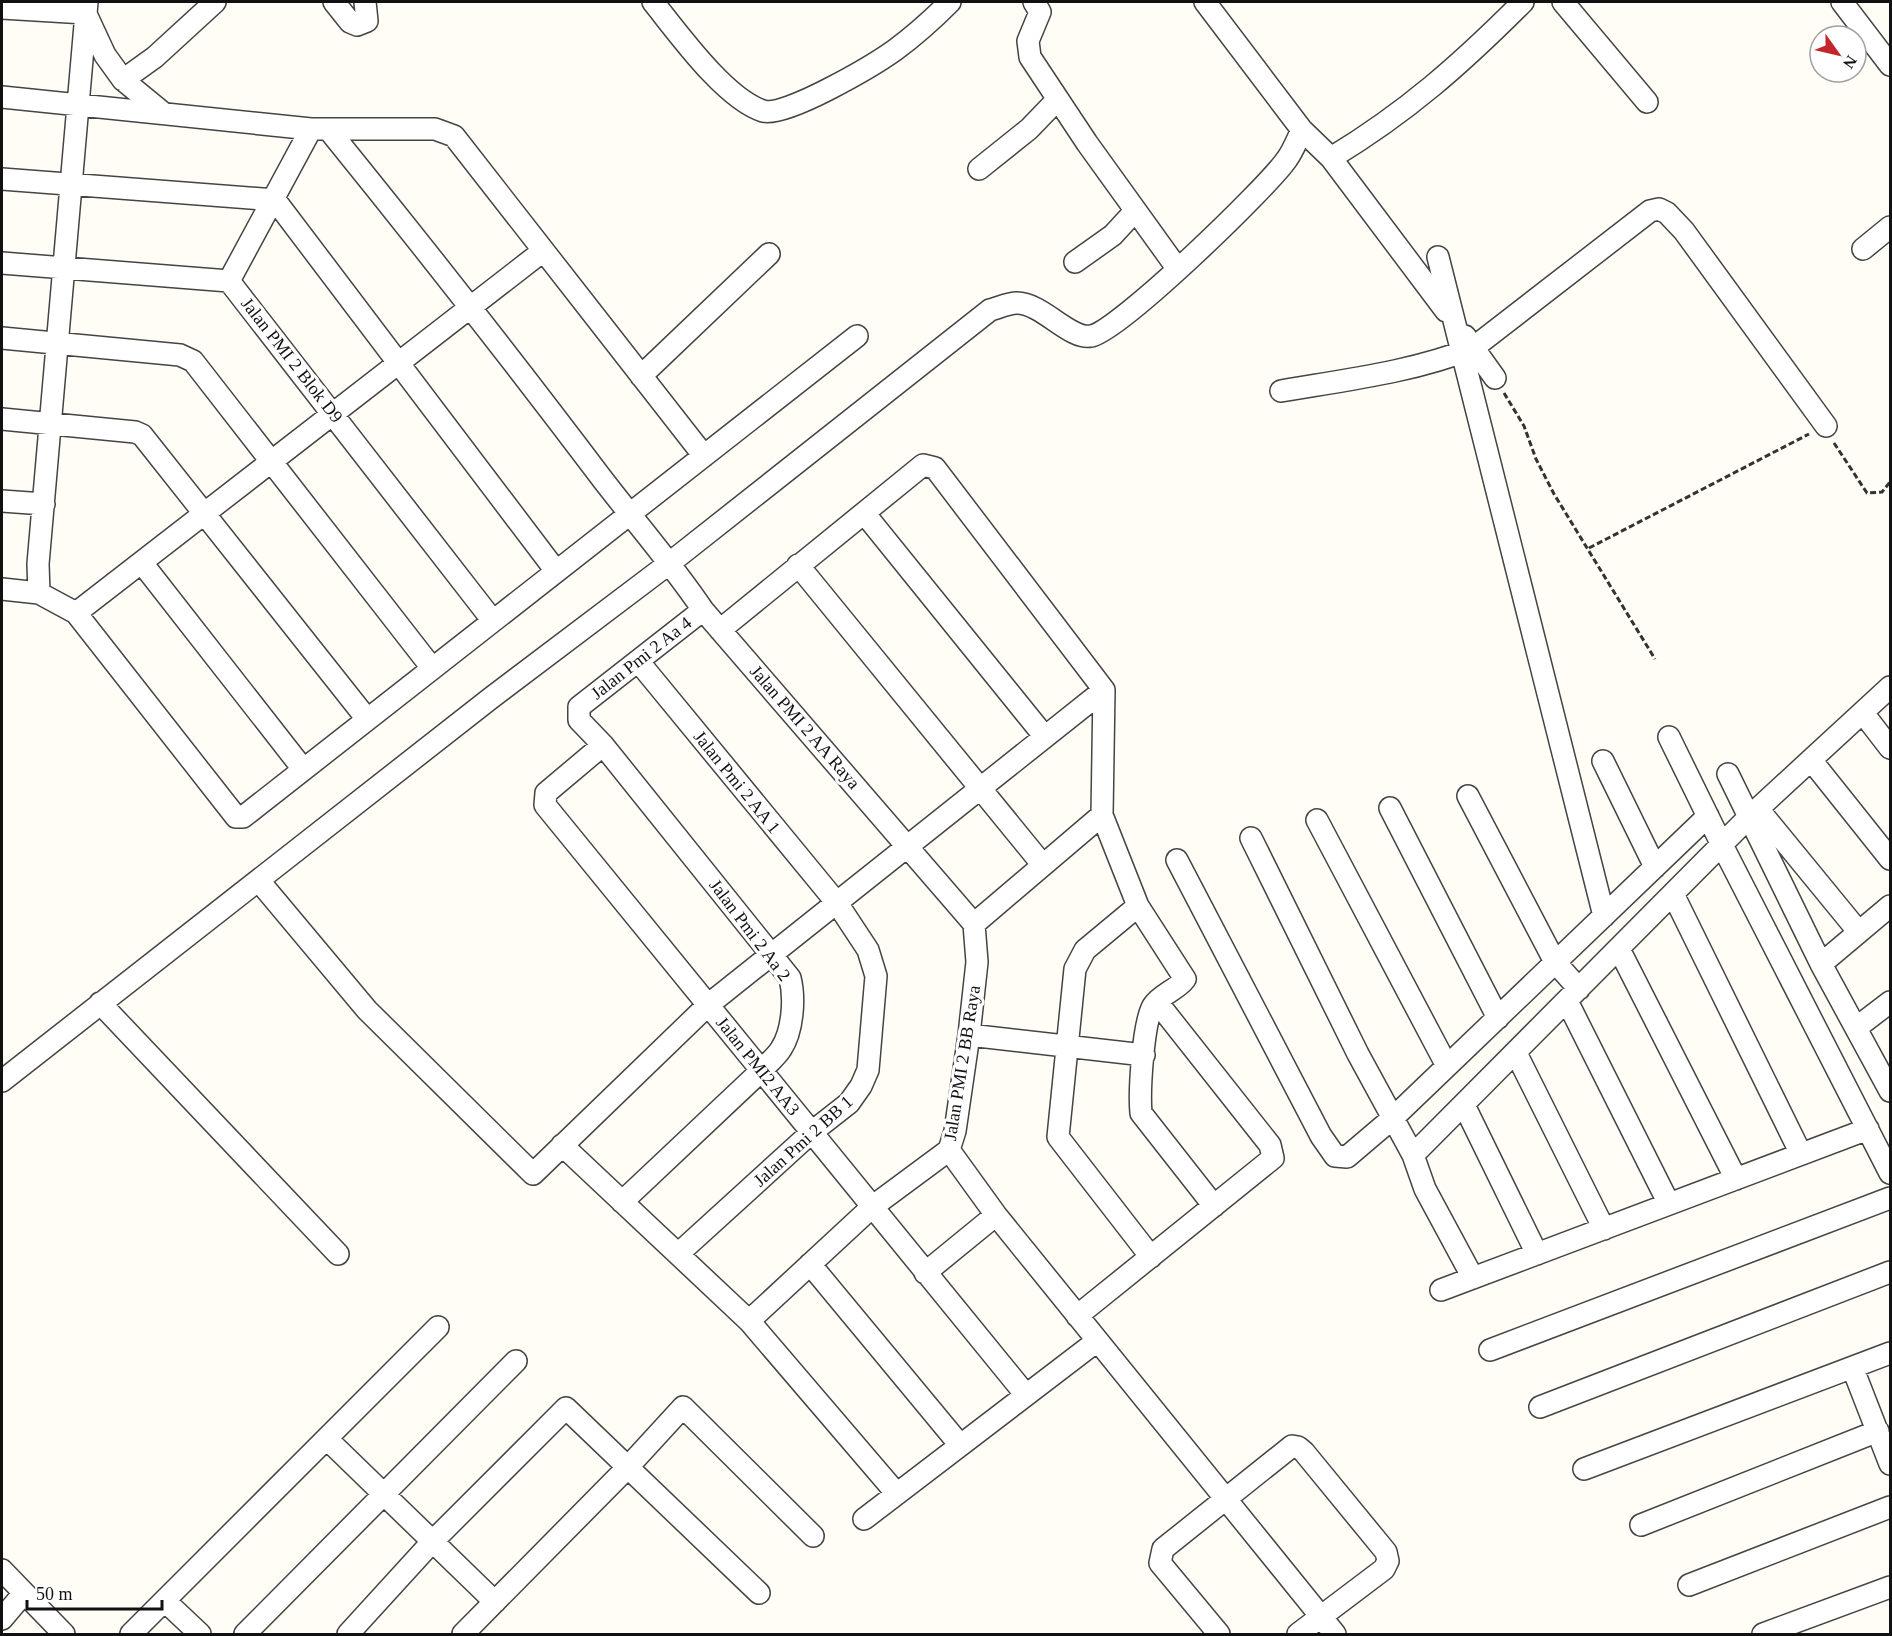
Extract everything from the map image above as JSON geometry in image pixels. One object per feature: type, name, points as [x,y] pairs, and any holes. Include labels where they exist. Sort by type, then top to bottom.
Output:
[{"type":"street","points":[[123,80],[151,61],[215,2]]},
{"type":"street","points":[[334,2],[350,22],[357,25],[366,21],[365,2]]},
{"type":"street","points":[[653,2],[729,90],[753,107],[766,112],[782,111],[862,71],[906,41],[950,2]]},
{"type":"street","points":[[1034,2],[1040,12],[1030,34],[1028,49],[1040,74],[1177,268]]},
{"type":"street","points":[[1205,2],[1302,130],[1331,158],[1495,378]]},
{"type":"street","points":[[1331,158],[1382,127],[1418,100],[1523,2]]},
{"type":"street","points":[[1563,2],[1647,102]]},
{"type":"street","points":[[1842,2],[1890,65]]},
{"type":"street","points":[[2,8],[86,7]]},
{"type":"street","points":[[86,7],[105,55],[123,80],[162,112]]},
{"type":"street","points":[[39,593],[50,425],[86,7]]},
{"type":"street","points":[[2,97],[320,129],[435,129],[454,136],[704,456]]},
{"type":"street","points":[[979,170],[1029,129],[1058,100]]},
{"type":"street","points":[[229,281],[275,200],[320,129]]},
{"type":"street","name":"Jalan PMI 2 AA Raya","points":[[320,129],[471,306],[630,516],[671,562],[703,610],[907,844]]},
{"type":"street","points":[[2,1080],[491,698],[671,562],[990,310],[1016,303],[1048,314],[1083,336],[1092,336],[1106,329],[1155,290],[1226,225],[1287,159],[1302,130]]},
{"type":"street","points":[[2,179],[275,200],[556,571]]},
{"type":"street","points":[[1281,391],[1356,379],[1449,357],[1473,348],[1650,211],[1659,208],[1667,213],[1683,231],[1826,426]]},
{"type":"street","points":[[1075,262],[1113,235],[1135,211]]},
{"type":"street","points":[[1863,249],[1890,226]]},
{"type":"street","points":[[76,613],[543,251]]},
{"type":"street","points":[[641,376],[769,254]]},
{"type":"street","points":[[1437,257],[1604,916]]},
{"type":"street","name":"Jalan PMI 2 Blok D9","points":[[2,263],[229,281],[493,621]]},
{"type":"street","points":[[2,589],[39,593],[76,613],[236,817],[243,817],[857,336]]},
{"type":"street","points":[[2,338],[180,355],[193,361],[432,668]]},
{"type":"street","points":[[2,419],[135,432],[142,435],[367,719]]},
{"type":"street","points":[[720,630],[923,465],[935,468],[1104,690],[1102,815],[1138,906],[1185,979],[1157,1002],[1151,1012],[1144,1055],[1141,1113],[1214,1206]]},
{"type":"street","points":[[2,501],[44,504]]},
{"type":"street","points":[[864,513],[1045,737]]},
{"type":"street","points":[[142,562],[303,769]]},
{"type":"street","points":[[798,565],[1042,864]]},
{"type":"street","name":"Jalan Pmi 2 Aa 4","points":[[579,707],[703,610]]},
{"type":"street","name":"Jalan Pmi 2 AA 1","points":[[638,661],[837,903]]},
{"type":"street","points":[[1413,1155],[1754,813],[1890,687]]},
{"type":"street","points":[[259,881],[367,1011],[532,1174],[708,1005],[837,903],[907,844],[1104,690]]},
{"type":"street","name":"Jalan Pmi 2 Aa 2","points":[[579,707],[579,720],[603,745],[772,954],[790,978],[793,991],[788,1036],[780,1051],[622,1202]]},
{"type":"street","points":[[1863,712],[1890,748]]},
{"type":"street","points":[[1670,737],[1722,845],[1890,1173]]},
{"type":"street","name":"Jalan PMI2 AA3","points":[[603,745],[546,793],[545,805],[1026,1395]]},
{"type":"street","points":[[1811,760],[1890,859]]},
{"type":"street","points":[[1603,761],[1655,867]]},
{"type":"street","points":[[1728,774],[1754,813],[1858,931]]},
{"type":"street","points":[[1468,796],[1573,995],[1669,1204]]},
{"type":"street","points":[[1390,808],[1498,1018]]},
{"type":"street","points":[[1754,813],[1821,964],[1890,1089]]},
{"type":"street","points":[[907,844],[974,924],[1102,815]]},
{"type":"street","points":[[1178,860],[1321,1136],[1335,1156],[1347,1157],[1394,1117],[1708,816]]},
{"type":"street","points":[[1317,820],[1447,1066]]},
{"type":"street","points":[[1251,838],[1348,1034],[1413,1155],[1425,1189],[1473,1278]]},
{"type":"street","points":[[1673,894],[1801,1154]]},
{"type":"street","name":"Jalan Pmi 2 BB 1","points":[[678,1254],[812,1132],[849,1103],[861,1086],[868,1070],[876,976],[868,950],[837,903]]},
{"type":"street","points":[[1138,906],[1078,958],[1065,1044],[1058,1137],[1151,1257]]},
{"type":"street","points":[[1821,964],[1890,906]]},
{"type":"street","name":"Jalan PMI 2 BB Raya","points":[[749,1321],[872,1207],[949,1150],[955,1131],[969,1035],[977,962],[974,924]]},
{"type":"street","points":[[1619,949],[1736,1179]]},
{"type":"street","points":[[1077,1316],[1270,1164],[1274,1152],[1157,1002]]},
{"type":"street","points":[[1856,1028],[1890,1002]]},
{"type":"street","points":[[100,1003],[338,1254]]},
{"type":"street","points":[[969,1035],[1065,1044],[1144,1055]]},
{"type":"street","points":[[1516,1053],[1604,1229]]},
{"type":"street","points":[[1464,1105],[1538,1254]]},
{"type":"street","points":[[1441,1290],[1868,1129]]},
{"type":"street","points":[[562,1145],[749,1321],[897,1494]]},
{"type":"street","points":[[949,1150],[996,1215],[1335,1635]]},
{"type":"street","points":[[1490,1350],[1890,1198]]},
{"type":"street","points":[[926,1273],[996,1215]]},
{"type":"street","points":[[810,1264],[960,1445]]},
{"type":"street","points":[[1540,1407],[1890,1272]]},
{"type":"street","points":[[131,1635],[328,1440],[438,1327]]},
{"type":"street","points":[[864,1519],[1097,1341]]},
{"type":"street","points":[[1584,1469],[1853,1369],[1890,1353]]},
{"type":"street","points":[[245,1635],[516,1361]]},
{"type":"street","points":[[1853,1369],[1890,1464]]},
{"type":"street","points":[[463,1635],[627,1468],[683,1407],[813,1536]]},
{"type":"street","points":[[348,1635],[432,1542],[566,1408],[759,1593]]},
{"type":"street","points":[[1641,1526],[1878,1431]]},
{"type":"street","points":[[328,1440],[495,1602]]},
{"type":"street","points":[[1219,1635],[1160,1563],[1160,1556],[1163,1549],[1292,1446],[1298,1447],[1386,1552],[1388,1561],[1384,1569],[1298,1635]]},
{"type":"street","points":[[1689,1585],[1890,1507]]},
{"type":"street","points":[[2,1570],[64,1635]]},
{"type":"street","points":[[1763,1635],[1890,1587]]},
{"type":"street","points":[[2,1619],[24,1593]]},
{"type":"street","points":[[165,1601],[201,1635]]},
{"type":"path","points":[[1495,378],[1524,426],[1536,459],[1554,494],[1655,659]]},
{"type":"path","points":[[1589,548],[1826,426],[1866,493],[1882,492],[1890,482]]}]
